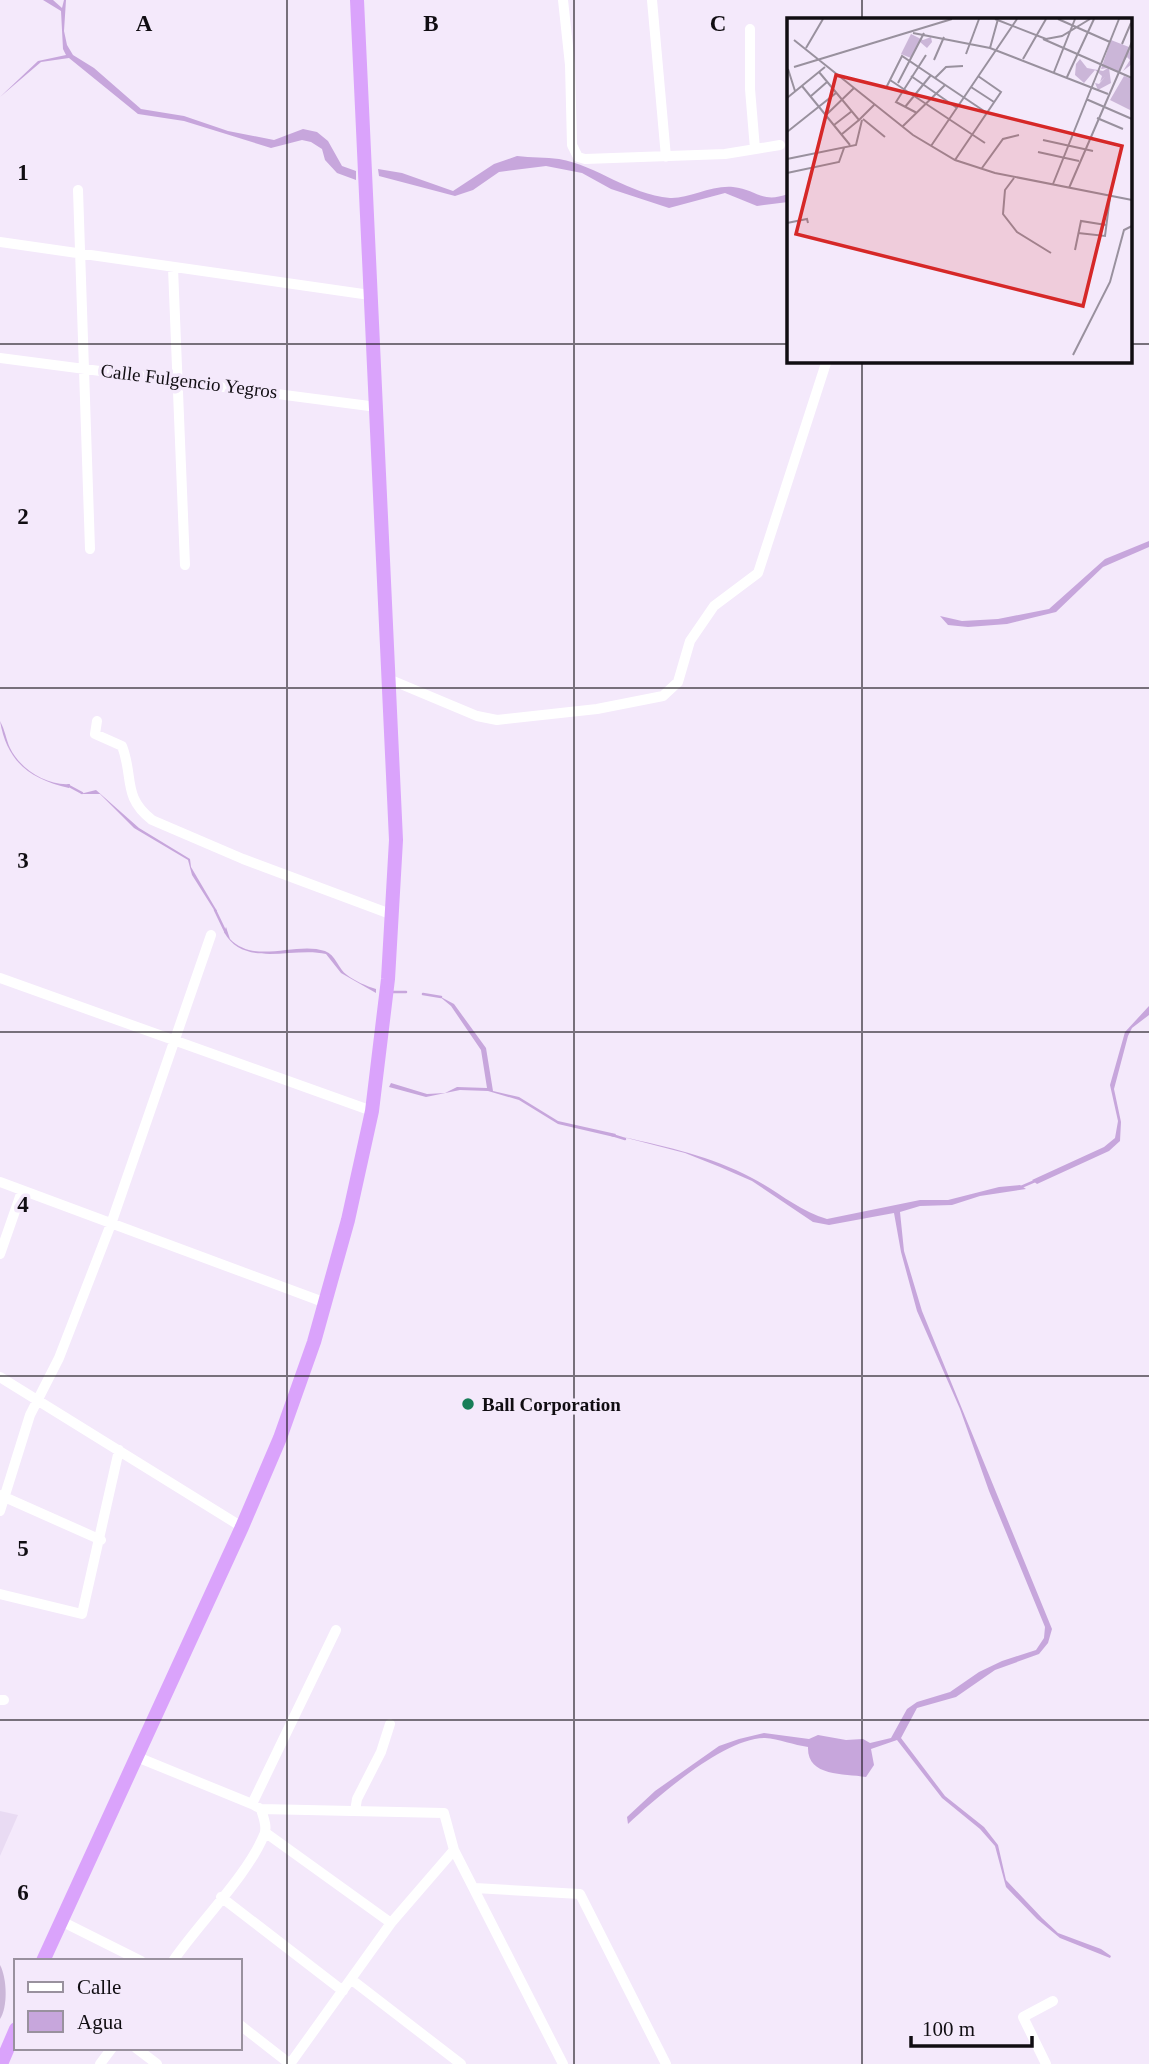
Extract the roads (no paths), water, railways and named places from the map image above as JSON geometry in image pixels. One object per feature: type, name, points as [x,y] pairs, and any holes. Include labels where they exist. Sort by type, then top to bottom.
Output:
[{"type":"highway","points":[[44,1959],[242,1527],[280,1438],[326,1303],[372,1111],[388,979],[396,828],[357,0]]},
{"type":"highway","points":[[0,2049],[14,2022]]},
{"type":"highway","points":[[1,2064],[14,2034]]},
{"type":"street","points":[[564,0],[573,152],[585,159],[666,156],[780,145]]},
{"type":"street","points":[[652,0],[666,156]]},
{"type":"street","points":[[750,29],[750,89],[755,149]]},
{"type":"street","points":[[78,190],[90,549]]},
{"type":"street","points":[[0,242],[370,295]]},
{"type":"street","points":[[173,268],[185,565]]},
{"type":"street","name":"Calle Fulgencio Yegros","points":[[0,358],[179,379],[377,407]]},
{"type":"street","points":[[391,680],[477,716],[497,720],[597,709],[663,696],[678,682],[690,641],[714,606],[758,573],[826,362]]},
{"type":"street","points":[[97,720],[95,734],[122,746],[132,799],[139,811],[152,820],[243,859],[393,915]]},
{"type":"street","points":[[0,1511],[27,1424],[39,1403],[111,1224],[177,1041],[211,935]]},
{"type":"street","points":[[1,980],[372,1111]]},
{"type":"street","points":[[0,1182],[326,1303]]},
{"type":"street","points":[[0,1254],[22,1191]]},
{"type":"street","points":[[0,1377],[242,1527]]},
{"type":"street","points":[[0,1594],[82,1614],[101,1540],[119,1450]]},
{"type":"street","points":[[3,1497],[101,1540]]},
{"type":"street","points":[[337,1630],[256,1806],[266,1833],[391,1923]]},
{"type":"street","points":[[355,1811],[357,1799],[382,1752],[390,1724]]},
{"type":"street","points":[[137,1757],[256,1806],[444,1813],[454,1850],[563,2064]]},
{"type":"street","points":[[175,1959],[266,1833]]},
{"type":"street","points":[[242,2027],[290,2064],[391,1923],[454,1850]]},
{"type":"street","points":[[475,1888],[580,1894],[666,2064]]},
{"type":"street","points":[[222,1897],[344,1991]]},
{"type":"street","points":[[61,1920],[137,1959]]},
{"type":"street","points":[[352,1980],[461,2064]]},
{"type":"street","points":[[1046,2064],[1023,2017],[1053,2001]]},
{"type":"street","points":[[139,2050],[157,2064]]},
{"type":"water","points":[[43,0],[53,0],[62,8],[66,0],[64,31],[67,45],[73,55],[94,68],[141,109],[184,116],[228,131],[274,140],[303,129],[317,132],[328,141],[342,166],[356,171],[356,180],[337,173],[325,160],[322,149],[311,142],[302,140],[271,148],[184,121],[138,114],[69,58],[41,62],[0,97],[38,61],[66,55],[63,49],[61,11]]},
{"type":"water","points":[[517,156],[554,158],[587,167],[640,191],[670,198],[733,187],[765,197],[787,194],[787,202],[757,206],[725,193],[669,208],[611,189],[582,173],[546,166],[499,172],[473,190],[455,196],[379,176],[378,169],[402,173],[453,191],[494,164]]},
{"type":"water","points":[[1149,541],[1149,547],[1103,567],[1056,612],[1007,624],[968,627],[948,625],[940,616],[962,621],[998,619],[1049,609],[1105,559]]},
{"type":"water","points":[[0,721],[10,748],[20,763],[44,779],[70,784],[69,788],[43,780],[32,774],[22,766],[8,748]]},
{"type":"water","points":[[96,790],[139,828],[190,859],[191,867],[216,913],[192,875],[188,860],[134,828],[100,794],[80,794]]},
{"type":"water","points":[[226,927],[230,939],[240,947],[251,950],[325,951],[347,975],[376,989],[376,993],[341,973],[326,954],[270,954],[244,950],[233,943],[224,932]]},
{"type":"water","points":[[439,996],[454,1004],[486,1048],[493,1091],[519,1097],[558,1121],[616,1134],[614,1137],[558,1124],[519,1100],[488,1091],[460,1090],[426,1097],[389,1087],[391,1083],[427,1094],[445,1093],[457,1087],[487,1088],[481,1050],[451,1006]]},
{"type":"water","points":[[1149,1006],[1149,1015],[1132,1028],[1128,1036],[1114,1089],[1121,1122],[1120,1141],[1109,1151],[1037,1184],[1032,1180],[1104,1147],[1115,1138],[1118,1121],[1110,1085],[1125,1032]]},
{"type":"water","points":[[623,1137],[689,1153],[736,1170],[807,1211],[827,1219],[920,1200],[948,1200],[999,1187],[1020,1185],[1026,1189],[980,1196],[952,1205],[920,1206],[900,1212],[904,1251],[922,1311],[1052,1629],[1048,1643],[1039,1654],[995,1670],[956,1697],[917,1708],[901,1738],[945,1796],[984,1827],[998,1845],[1006,1880],[1042,1918],[1058,1933],[1101,1949],[1111,1956],[1110,1958],[1060,1938],[1037,1919],[1006,1887],[995,1846],[980,1829],[942,1798],[897,1740],[871,1749],[874,1765],[866,1777],[820,1769],[809,1757],[808,1747],[765,1738],[749,1741],[711,1758],[692,1771],[628,1824],[627,1817],[655,1791],[719,1746],[739,1739],[764,1733],[809,1739],[818,1735],[846,1740],[863,1739],[870,1743],[891,1738],[907,1709],[917,1702],[950,1692],[979,1672],[1002,1661],[1036,1650],[1044,1638],[1045,1627],[989,1491],[960,1409],[917,1311],[894,1213],[829,1225],[813,1222],[752,1181],[685,1153]]},
{"type":"waterway","points":[[69,786],[82,793]]},
{"type":"waterway","points":[[215,910],[226,933]]},
{"type":"waterway","points":[[392,992],[406,992]]},
{"type":"waterway","points":[[423,994],[441,997]]},
{"type":"waterway","points":[[612,1135],[625,1139]]},
{"type":"waterway","points":[[1021,1187],[1035,1181]]},
{"type":"place","name":"Ball Corporation","points":[[468,1404]]}]
